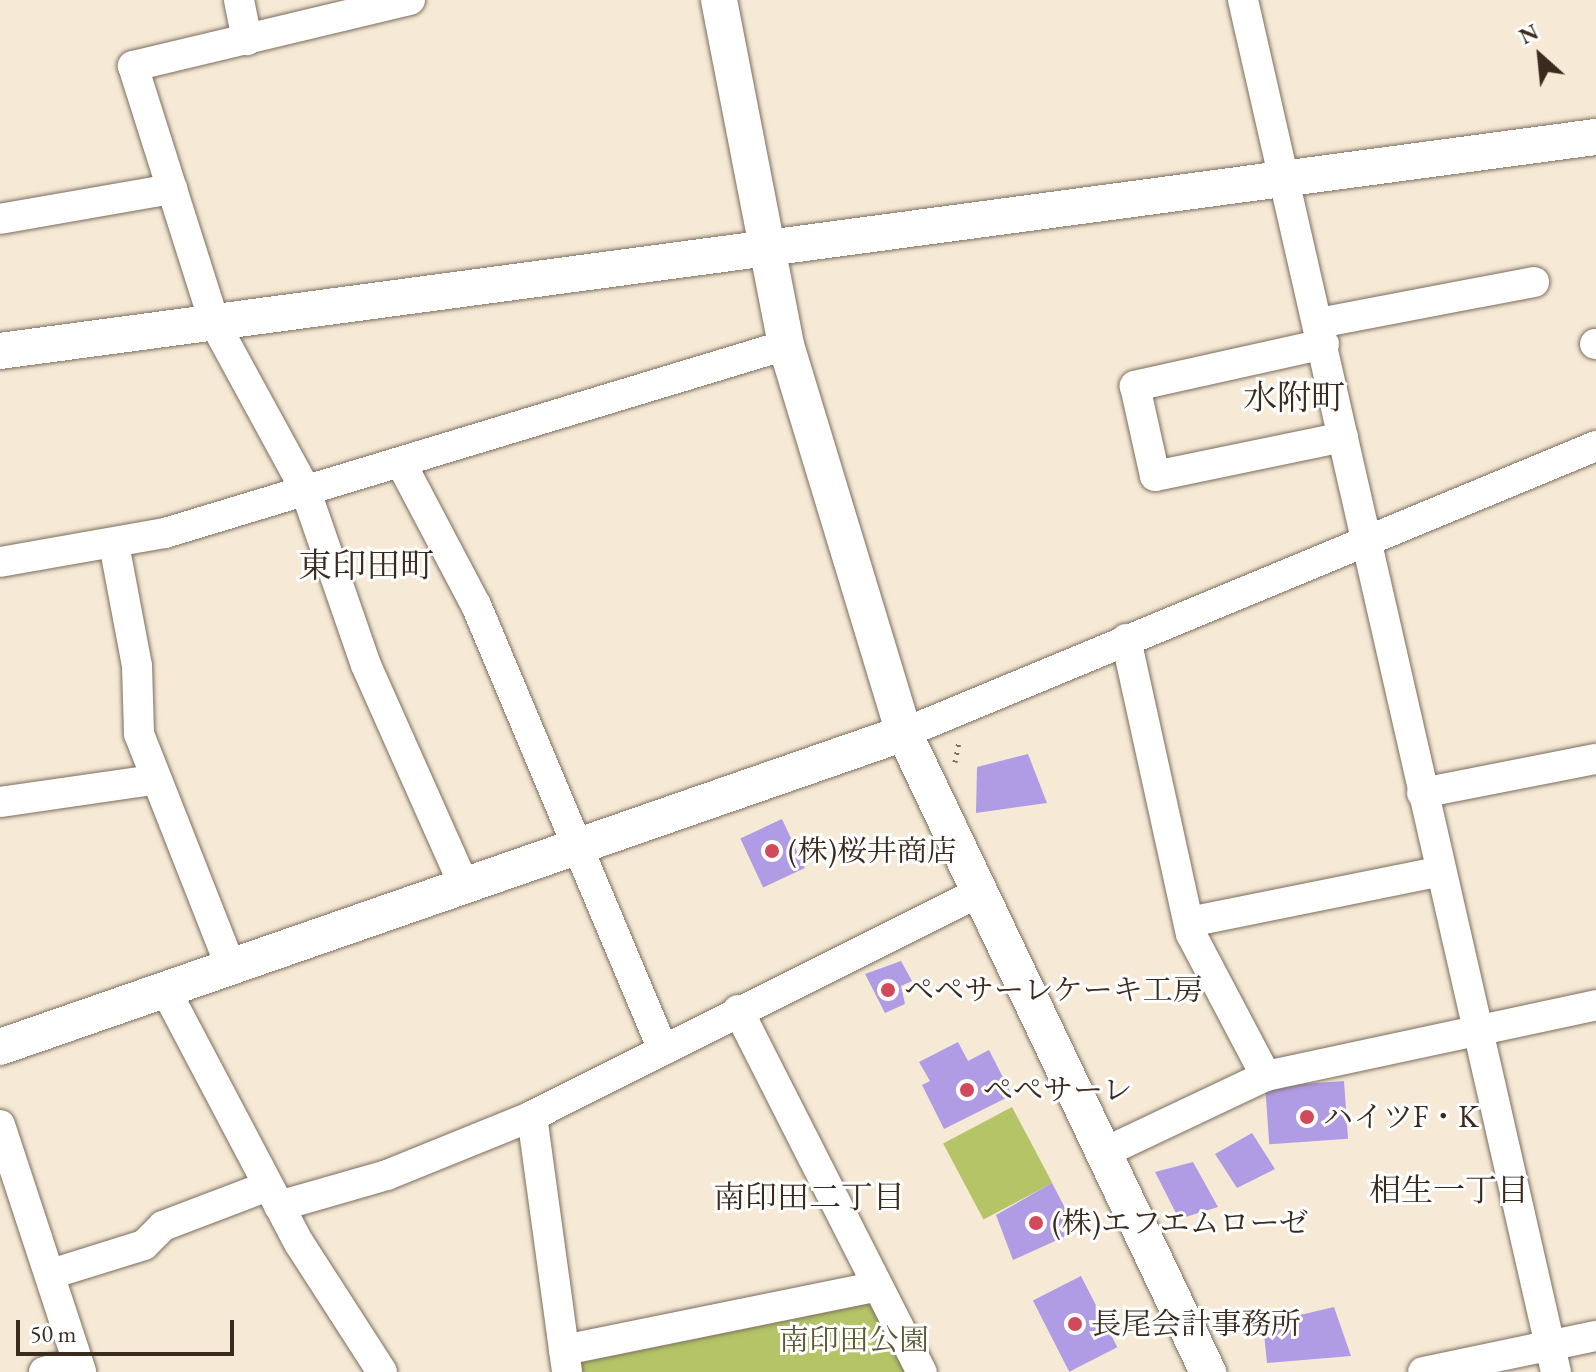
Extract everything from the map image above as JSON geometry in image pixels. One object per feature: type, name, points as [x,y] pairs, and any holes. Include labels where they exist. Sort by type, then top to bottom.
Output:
[{"type":"street","points":[[239,0],[247,40]]},
{"type":"street","points":[[410,0],[133,66],[214,322],[305,489],[366,665],[463,883]]},
{"type":"street","points":[[719,0],[786,345],[904,733],[1101,1154],[1208,1372]]},
{"type":"street","points":[[1243,0],[1322,334],[1438,872],[1552,1360]]},
{"type":"street","points":[[0,351],[769,252],[1596,137]]},
{"type":"street","points":[[0,219],[172,189]]},
{"type":"street","points":[[1343,437],[1155,476],[1135,386],[1322,334],[1534,282]]},
{"type":"street","points":[[0,562],[114,544],[401,463],[786,345]]},
{"type":"street","points":[[0,1047],[573,844],[904,733],[1596,446]]},
{"type":"street","points":[[401,463],[476,605],[573,844],[663,1050]]},
{"type":"street","points":[[114,544],[137,666],[139,734],[153,780],[231,967]]},
{"type":"street","points":[[1126,639],[1189,922],[1266,1076]]},
{"type":"street","points":[[1422,793],[1596,759]]},
{"type":"street","points":[[0,802],[153,780]]},
{"type":"street","points":[[1189,922],[1438,872]]},
{"type":"street","points":[[51,1274],[144,1245],[163,1226],[273,1196],[387,1175],[532,1116],[738,1010],[978,893]]},
{"type":"street","points":[[165,989],[273,1196],[382,1372]]},
{"type":"street","points":[[1101,1154],[1266,1076],[1596,1005]]},
{"type":"street","points":[[738,1010],[922,1372]]},
{"type":"street","points":[[532,1116],[566,1361],[878,1286]]},
{"type":"street","points":[[0,1125],[79,1367],[44,1372]]},
{"type":"street","points":[[1423,1372],[1552,1360],[1596,1336]]},
{"type":"green space","points":[[1012,1107],[1052,1183],[984,1220],[943,1144]]},
{"type":"green space","name":"南印田公園","points":[[872,1303],[908,1372],[580,1372],[578,1363]]},
{"type":"building","points":[[1028,754],[1047,803],[976,813],[977,767]]},
{"type":"building","name":"(株)桜井商店","points":[[782,819],[805,868],[763,887],[740,838]]},
{"type":"building","name":"ペペサーレケーキ工房","points":[[901,961],[912,981],[901,986],[905,1004],[885,1013],[865,974]]},
{"type":"building","name":"ぺぺサーレ","points":[[958,1042],[968,1061],[989,1050],[1012,1095],[944,1129],[922,1085],[930,1081],[919,1062]]},
{"type":"building","name":"ハイツF・K","points":[[1344,1081],[1348,1139],[1269,1144],[1265,1087]]},
{"type":"building","points":[[1252,1133],[1275,1169],[1237,1188],[1215,1154]]},
{"type":"building","points":[[1193,1162],[1218,1207],[1179,1219],[1155,1172]]},
{"type":"building","name":"(株)エフエムローゼ","points":[[1052,1183],[1077,1231],[1013,1260],[996,1215]]},
{"type":"building","name":"長尾会計事務所","points":[[1081,1276],[1117,1347],[1069,1372],[1033,1301]]},
{"type":"building","points":[[1334,1307],[1351,1356],[1267,1363],[1263,1324]]},
{"type":"place","name":"(株)桜井商店","points":[[772,851]]},
{"type":"place","name":"ペペサーレケーキ工房","points":[[888,990]]},
{"type":"place","name":"ぺぺサーレ","points":[[967,1090]]},
{"type":"place","name":"ハイツF・K","points":[[1307,1117]]},
{"type":"place","name":"(株)エフエムローゼ","points":[[1036,1223]]},
{"type":"place","name":"長尾会計事務所","points":[[1075,1324]]},
{"type":"district","name":"水附町","points":[[1294,398]]},
{"type":"district","name":"東印田町","points":[[366,566]]},
{"type":"district","name":"相生一丁目","points":[[1449,1190]]},
{"type":"district","name":"南印田二丁目","points":[[809,1197]]}]
